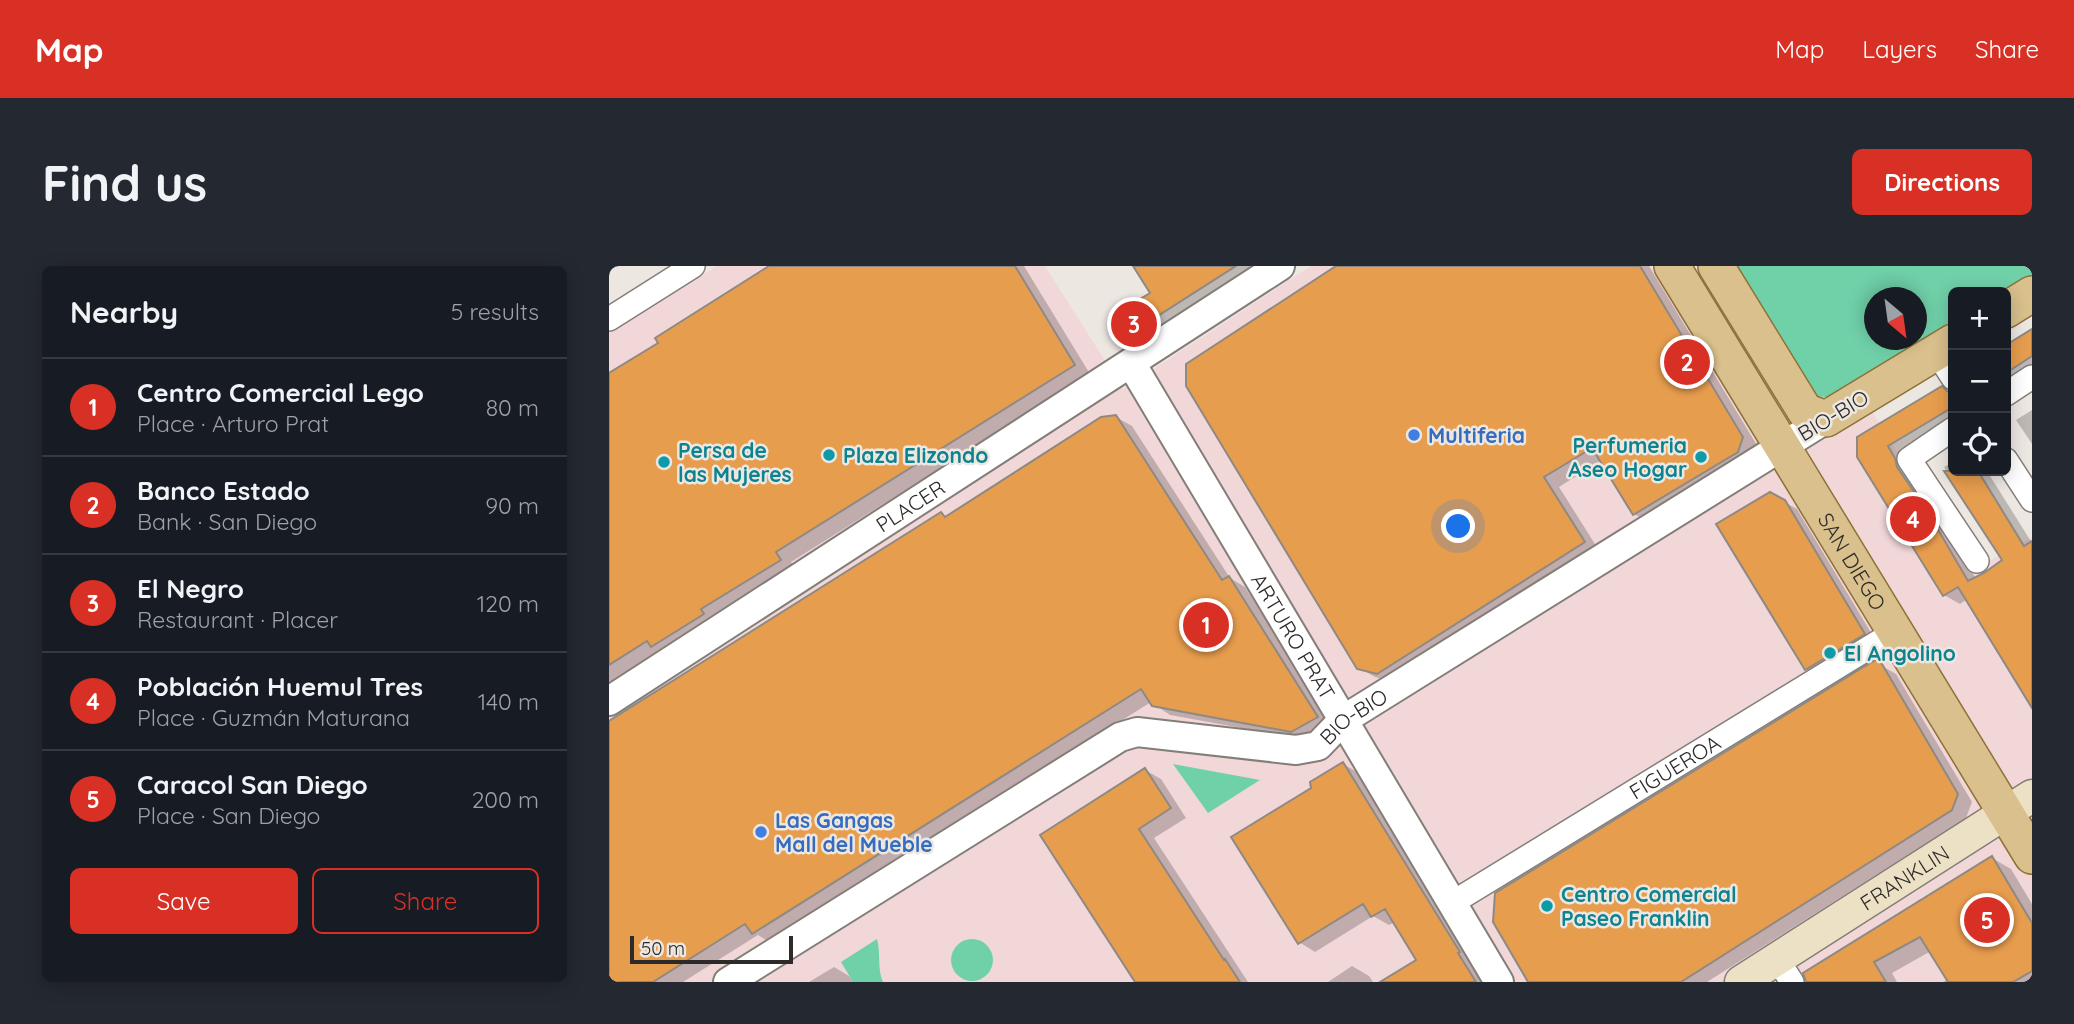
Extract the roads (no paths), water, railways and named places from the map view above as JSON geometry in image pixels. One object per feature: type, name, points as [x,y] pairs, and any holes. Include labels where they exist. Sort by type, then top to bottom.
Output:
[{"type":"main road","name":"SAN DIEGO","points":[[1672,266],[1896,631],[2019,804],[2032,856]]},
{"type":"main road","points":[[1716,266],[1805,411],[1826,419]]},
{"type":"main road","points":[[2011,307],[2032,294]]},
{"type":"main road","name":"BIO-BIO","points":[[1826,419],[1948,358]]},
{"type":"main road","name":"FRANKLIN","points":[[1741,982],[1784,970],[2019,804]]},
{"type":"street","points":[[609,319],[693,266]]},
{"type":"street","name":"PLACER","points":[[609,701],[1280,266]]},
{"type":"street","name":"ARTURO PRAT","points":[[1131,363],[1499,982]]},
{"type":"street","points":[[2011,391],[2032,377]]},
{"type":"street","name":"BIO-BIO","points":[[728,982],[1120,737],[1137,732],[1296,750],[1318,746],[1343,720],[1826,419]]},
{"type":"street","points":[[1948,432],[1909,459],[1977,561]]},
{"type":"street","points":[[2011,468],[2032,500]]},
{"type":"street","name":"FIGUEROA","points":[[1452,903],[1896,631]]},
{"type":"place","name":"El Negro","points":[[1134,324]]},
{"type":"place","name":"Banco Estado","points":[[1687,362]]},
{"type":"place","name":"Multiferia","points":[[1414,435]]},
{"type":"place","name":"Plaza Elizondo","points":[[829,455]]},
{"type":"place","name":"Perfumeria Aseo Hogar","points":[[1701,457]]},
{"type":"place","name":"Persa de las Mujeres","points":[[664,462]]},
{"type":"place","name":"Población Huemul Tres","points":[[1913,519]]},
{"type":"place","name":"Centro Comercial Lego","points":[[1206,625]]},
{"type":"place","name":"El Angolino","points":[[1830,653]]},
{"type":"place","name":"Las Gangas Mall del Mueble","points":[[761,832]]},
{"type":"place","name":"Centro Comercial Paseo Franklin","points":[[1547,906]]},
{"type":"place","name":"Caracol San Diego","points":[[1987,920]]}]
